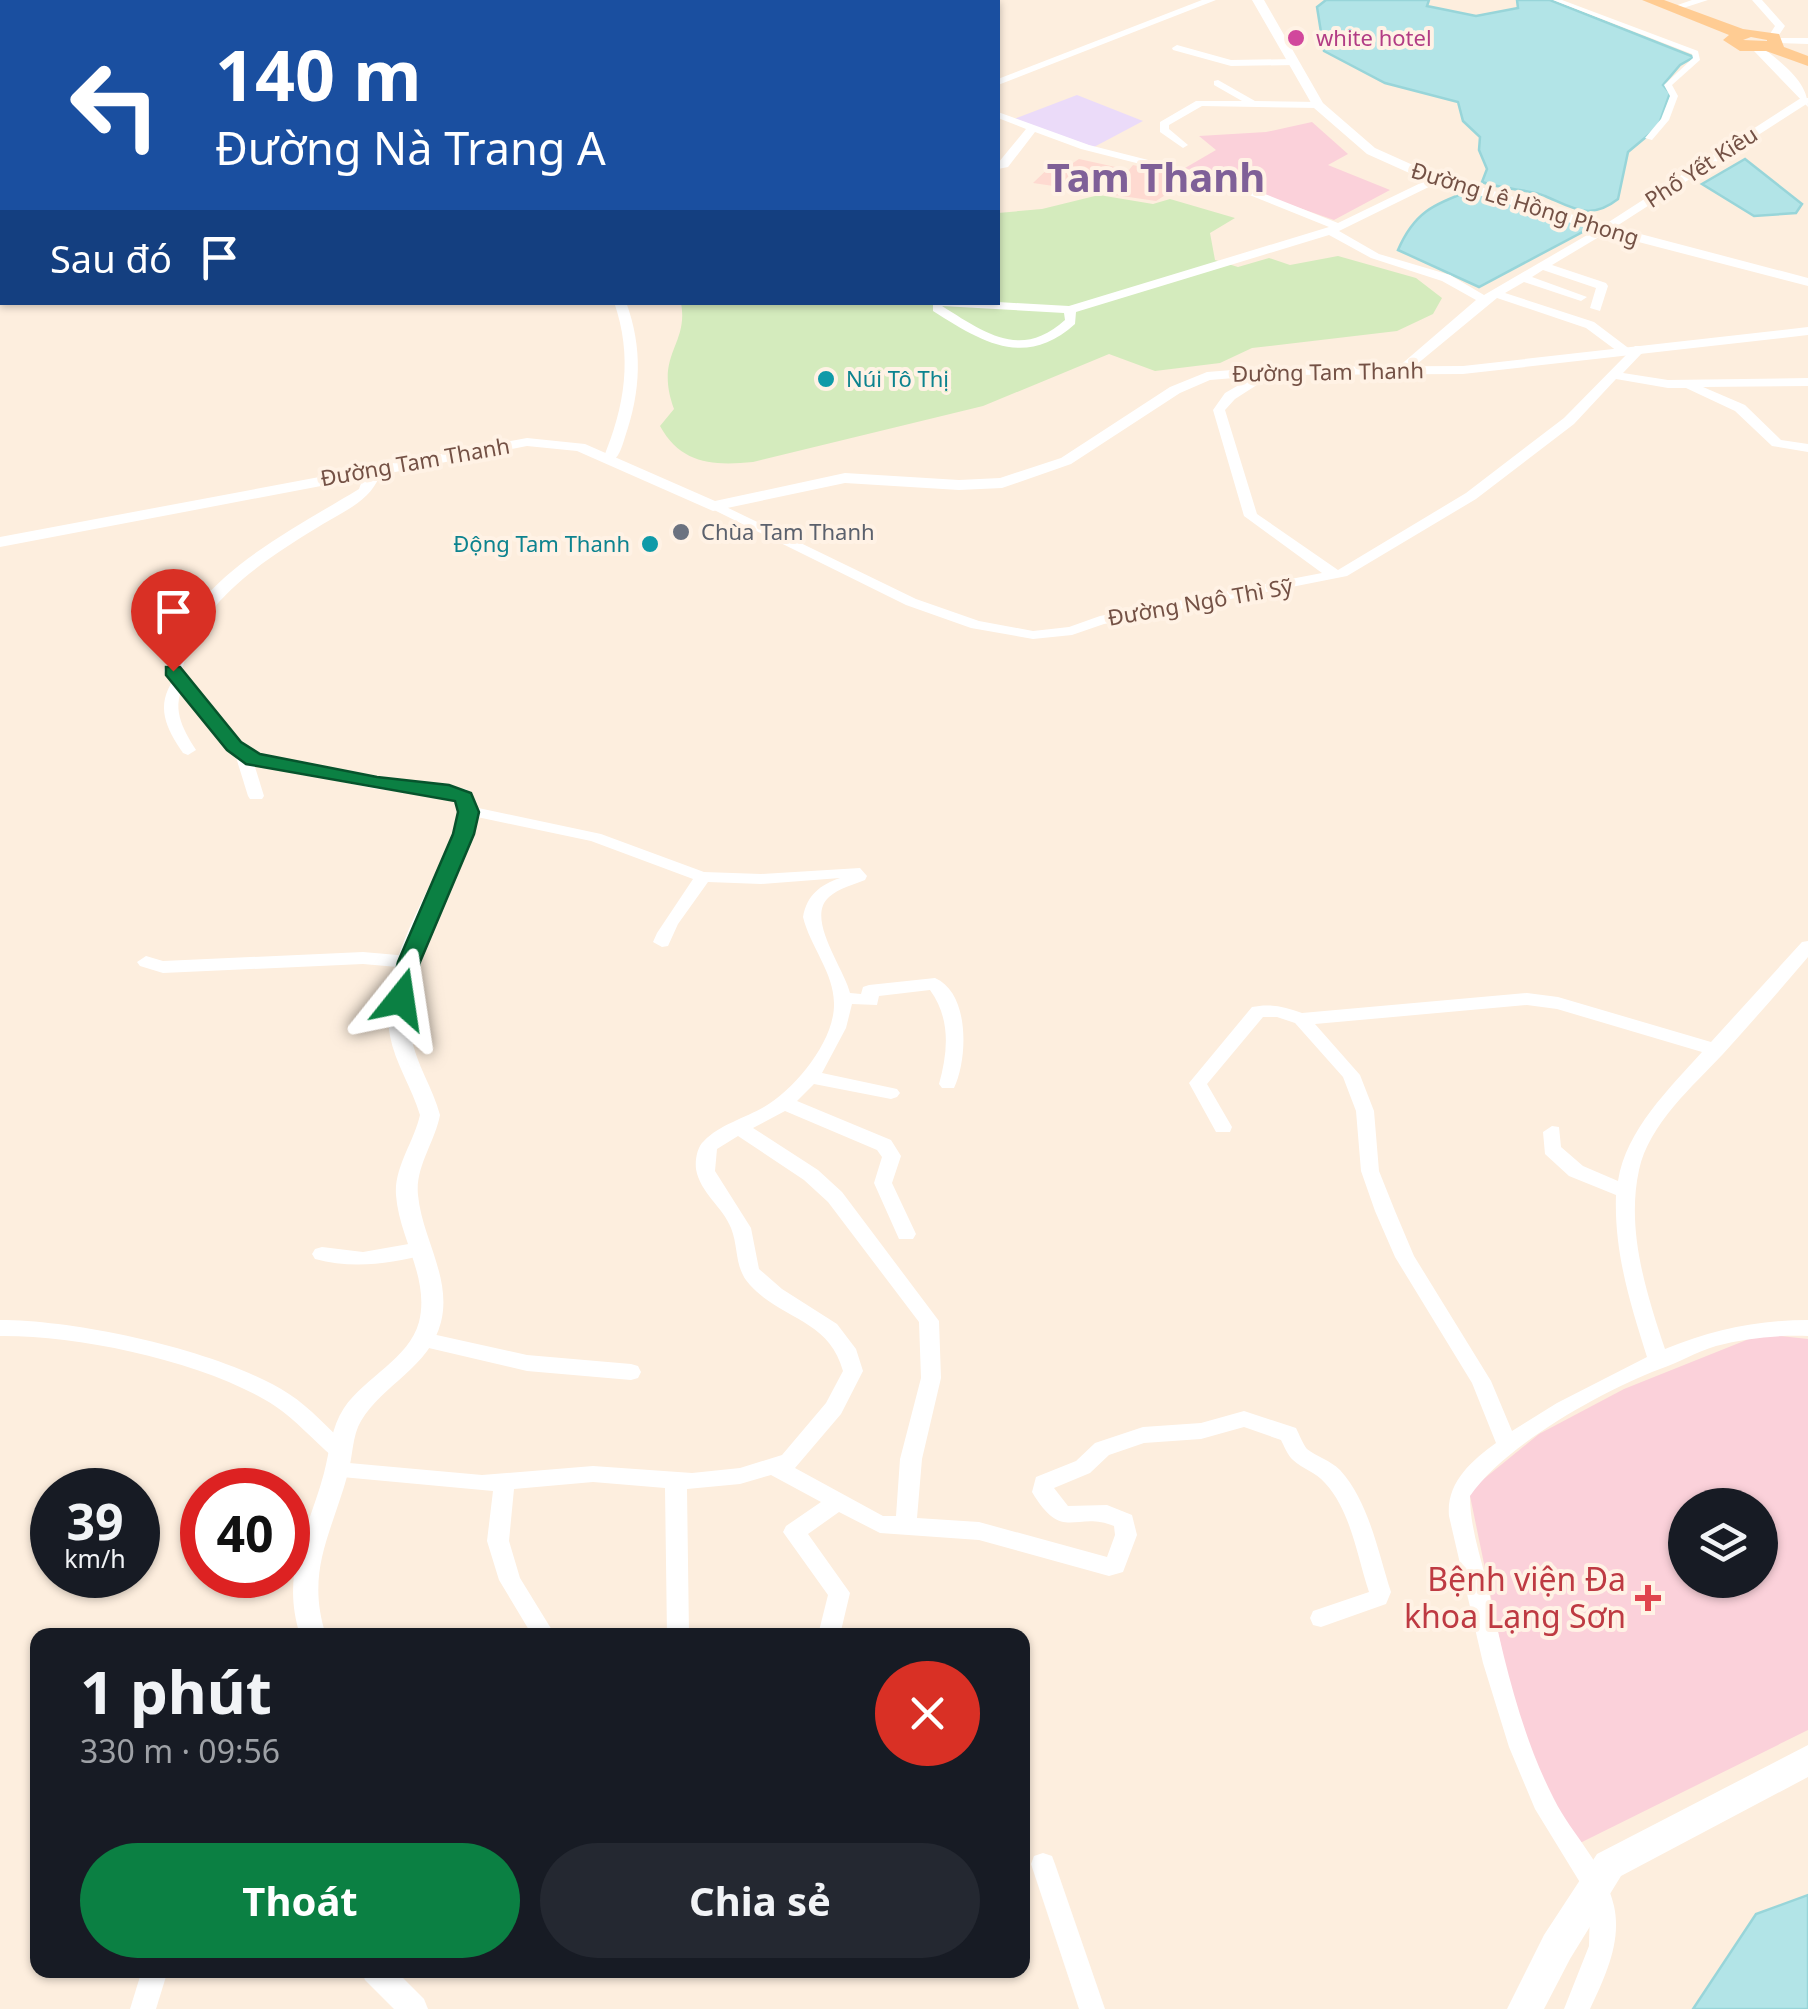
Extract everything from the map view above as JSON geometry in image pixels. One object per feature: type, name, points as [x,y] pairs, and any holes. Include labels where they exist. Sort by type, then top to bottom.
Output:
[{"type":"main road","points":[[1650,0],[1808,61]]},
{"type":"main road","points":[[1525,2009],[1595,1882],[1609,1865],[1808,1760]]},
{"type":"street","points":[[1000,81],[1205,0]]},
{"type":"street","name":"Đường Lê Hồng Phong","points":[[1258,0],[1318,106],[1365,147],[1438,178],[1605,229],[1808,282]]},
{"type":"street","points":[[1556,0],[1694,53],[1697,58],[1668,85],[1674,96],[1665,120],[1650,138]]},
{"type":"street","points":[[1674,8],[1704,0]]},
{"type":"street","points":[[1757,0],[1780,26],[1770,44]]},
{"type":"street","points":[[1770,44],[1808,41]]},
{"type":"street","points":[[1770,44],[1805,96]]},
{"type":"street","points":[[1177,48],[1230,63],[1294,62]]},
{"type":"street","points":[[1003,66],[1026,73]]},
{"type":"street","points":[[1218,83],[1255,104]]},
{"type":"street","name":"Phố Yết Kiêu","points":[[1401,371],[1490,297],[1605,229],[1805,96]]},
{"type":"street","points":[[1183,145],[1164,130],[1164,124],[1186,107],[1200,103],[1318,106]]},
{"type":"street","points":[[1000,116],[1032,129],[1231,184],[1334,229],[1375,256],[1446,278],[1490,297],[1590,325],[1632,350]]},
{"type":"street","points":[[1000,166],[1032,129]]},
{"type":"street","points":[[983,305],[1070,310],[1334,229],[1438,178]]},
{"type":"street","points":[[1542,266],[1602,286],[1596,308]]},
{"type":"street","points":[[1522,277],[1581,297]]},
{"type":"street","points":[[610,459],[628,418],[633,366],[633,343],[621,305]]},
{"type":"street","points":[[936,305],[999,341],[1028,347],[1052,341],[1071,321],[1070,310]]},
{"type":"street","name":"Đường Tam Thanh","points":[[3,541],[527,442],[566,444],[610,459],[712,506],[846,478],[960,485],[1025,478],[1066,461],[1187,384],[1208,376],[1270,371],[1464,370],[1808,331]]},
{"type":"street","name":"Đường Ngô Thì Sỹ","points":[[712,506],[911,602],[986,628],[1033,634],[1072,631],[1100,620],[1335,576],[1471,496],[1569,421],[1618,376],[1632,350]]},
{"type":"street","points":[[1270,371],[1230,396],[1219,410],[1251,516],[1335,576]]},
{"type":"street","points":[[1618,376],[1682,384],[1808,382]]},
{"type":"street","points":[[1682,384],[1740,408],[1777,443],[1808,448]]},
{"type":"street","points":[[256,796],[244,754],[173,671],[178,644],[212,599],[266,552],[366,491],[374,469]]},
{"type":"street","points":[[179,682],[172,696],[172,718],[188,750]]},
{"type":"street","points":[[244,754],[377,784],[460,793],[468,812],[464,834],[409,962],[398,1020],[405,1052],[430,1116],[407,1183],[433,1298],[424,1340],[350,1416],[301,1577],[304,1616],[310,1628]]},
{"type":"street","points":[[0,1328],[55,1328],[227,1374],[283,1401],[339,1460],[504,1483],[593,1474],[706,1481],[777,1468],[815,1435],[849,1386],[853,1371],[843,1338],[762,1284],[747,1269],[740,1224],[712,1188],[704,1168],[709,1146],[784,1103],[809,1077],[841,1018],[845,998],[810,918],[817,898],[826,890],[858,878],[857,873],[761,880],[702,878],[595,838],[468,812]]},
{"type":"street","points":[[662,942],[665,927],[692,900],[702,878]]},
{"type":"street","points":[[1658,1362],[1631,1278],[1626,1233],[1630,1164],[1640,1141],[1808,946]]},
{"type":"street","points":[[146,962],[163,968],[363,958],[409,962]]},
{"type":"street","points":[[845,998],[871,1001],[869,993],[873,990],[935,984],[954,1018],[955,1062],[948,1084]]},
{"type":"street","points":[[1301,1019],[1526,999],[1576,1008],[1716,1050]]},
{"type":"street","points":[[1223,1127],[1198,1083],[1258,1011],[1279,1010],[1301,1019],[1351,1075],[1365,1111],[1370,1171],[1384,1211],[1405,1257],[1481,1381],[1507,1444]]},
{"type":"street","points":[[809,1077],[891,1093]]},
{"type":"street","points":[[784,1103],[884,1145],[892,1156],[883,1183],[906,1234]]},
{"type":"street","points":[[739,1128],[811,1175],[835,1198],[928,1321],[931,1378],[911,1460],[906,1527]]},
{"type":"street","points":[[1552,1132],[1552,1149],[1576,1171],[1627,1192]]},
{"type":"street","points":[[322,1254],[363,1259],[420,1249]]},
{"type":"street","points":[[1577,2009],[1601,1948],[1603,1911],[1595,1882],[1556,1828],[1508,1719],[1458,1508],[1466,1480],[1507,1444],[1694,1345],[1752,1330],[1808,1328]]},
{"type":"street","points":[[424,1340],[527,1363],[631,1372]]},
{"type":"street","points":[[777,1468],[880,1524],[979,1531],[1115,1566],[1126,1535],[1124,1520],[1107,1514],[1063,1515],[1043,1492],[1044,1482],[1083,1467],[1102,1449],[1143,1435],[1201,1431],[1244,1419],[1288,1434],[1299,1454],[1320,1462],[1330,1472],[1355,1513],[1380,1592],[1378,1598],[1321,1618]]},
{"type":"street","points":[[676,1480],[678,1628]]},
{"type":"street","points":[[504,1483],[498,1541],[510,1580],[540,1628]]},
{"type":"street","points":[[831,1628],[839,1593],[794,1532],[838,1501]]},
{"type":"street","points":[[1043,1864],[1092,2009]]},
{"type":"street","points":[[143,2009],[153,1978]]},
{"type":"street","points":[[382,1978],[414,2009]]},
{"type":"shaded area","points":[[1077,95],[1143,121],[1094,147],[1014,119]]},
{"type":"shaded area","points":[[1312,122],[1348,154],[1328,165],[1390,190],[1334,220],[1185,168],[1216,150],[1199,136],[1266,132]]},
{"type":"shaded area","points":[[1079,159],[1129,170],[1133,165],[1192,178],[1156,201],[1033,183],[1057,160],[1073,163]]},
{"type":"shaded area","name":"Bệnh viện Đa khoa Lạng Sơn","points":[[1771,1335],[1808,1339],[1808,1730],[1578,1844],[1538,1773],[1508,1680],[1469,1491],[1539,1434],[1624,1389],[1749,1339]]},
{"type":"green space","points":[[1099,195],[1153,204],[1170,199],[1235,218],[1210,233],[1215,260],[1238,267],[1269,258],[1290,265],[1338,256],[1416,278],[1442,298],[1433,314],[1397,331],[1252,348],[1220,363],[1155,371],[1109,354],[983,406],[753,462],[699,460],[678,448],[660,426],[674,409],[668,375],[680,330],[681,305],[1000,305],[1000,213],[1042,209]]},
{"type":"water","points":[[1326,0],[1429,0],[1427,6],[1476,16],[1518,8],[1517,0],[1550,0],[1694,57],[1680,65],[1663,85],[1670,93],[1658,127],[1628,152],[1618,199],[1599,210],[1582,210],[1540,194],[1482,182],[1487,169],[1479,150],[1480,137],[1463,121],[1458,102],[1385,83],[1324,51],[1317,7]]},
{"type":"water","points":[[1745,159],[1802,204],[1796,213],[1754,216],[1702,184]]},
{"type":"water","points":[[1470,191],[1590,228],[1479,287],[1398,250],[1418,218],[1445,200]]},
{"type":"water","points":[[1808,1895],[1808,2009],[1693,2009],[1756,1914]]},
{"type":"place","name":"white hotel","points":[[1296,38]]},
{"type":"place","name":"Núi Tô Thị","points":[[826,379]]},
{"type":"place","name":"Chùa Tam Thanh","points":[[681,532]]},
{"type":"place","name":"Động Tam Thanh","points":[[650,544]]},
{"type":"place","name":"Bệnh viện Đa khoa Lạng Sơn","points":[[1648,1598]]},
{"type":"district","name":"Tam Thanh","points":[[1156,178]]},
{"type":"route","points":[[173,671],[234,746],[253,759],[377,784],[449,791],[464,797],[468,812],[464,834],[409,962],[401,999]]}]
